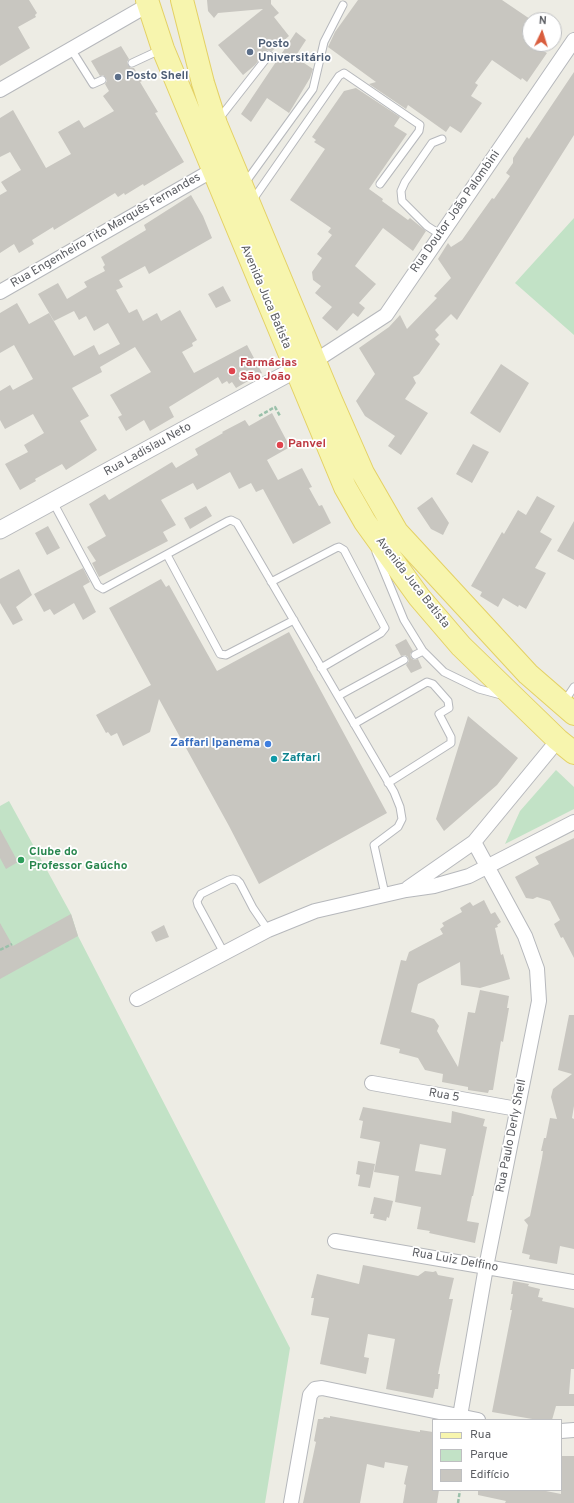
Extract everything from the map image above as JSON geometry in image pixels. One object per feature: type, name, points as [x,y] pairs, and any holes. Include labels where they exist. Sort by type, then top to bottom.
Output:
[{"type":"main road","name":"Avenida Juca Batista","points":[[182,0],[203,83],[216,124],[363,473],[397,532],[528,674],[570,702]]},
{"type":"main road","name":"Avenida Juca Batista","points":[[148,2],[163,49],[345,487],[365,522],[419,597],[461,646],[566,746]]},
{"type":"street","points":[[0,90],[148,2]]},
{"type":"street","name":"Rua Doutor João Palombini","points":[[315,361],[386,315],[574,40]]},
{"type":"street","name":"Rua Engenheiro Tito Marquês Fernandes","points":[[0,292],[213,170]]},
{"type":"street","name":"Rua Ladislau Neto","points":[[0,530],[296,369]]},
{"type":"street","points":[[406,890],[474,842],[566,746]]},
{"type":"street","points":[[137,999],[268,930],[315,911],[385,894],[441,884],[469,876],[574,822]]},
{"type":"street","name":"Rua Paulo Derly Shell","points":[[460,1416],[486,1267],[539,1002],[537,969],[525,936],[474,842]]},
{"type":"street","name":"Rua 5","points":[[372,1083],[517,1109]]},
{"type":"street","name":"Rua Luiz Delfino","points":[[335,1241],[574,1282]]},
{"type":"street","points":[[291,1503],[310,1395],[315,1389],[322,1388],[474,1419]]},
{"type":"street","points":[[562,1431],[574,1430]]},
{"type":"lane","points":[[246,195],[313,89],[324,42],[343,5]]},
{"type":"lane","points":[[71,49],[93,84],[102,80]]},
{"type":"lane","points":[[132,63],[163,49]]},
{"type":"lane","points":[[216,124],[269,55]]},
{"type":"lane","points":[[246,195],[339,76],[344,73],[420,125],[419,131],[380,184]]},
{"type":"lane","points":[[441,235],[427,226],[402,201],[401,191],[405,182],[432,143],[442,139]]},
{"type":"lane","points":[[53,501],[100,588],[106,588],[231,520],[237,523],[388,783],[400,807],[402,819],[398,827],[374,844],[385,894]]},
{"type":"lane","points":[[365,522],[382,568],[404,620],[422,650],[444,672],[480,689],[515,698]]},
{"type":"lane","points":[[271,582],[336,548],[342,548],[344,550],[385,628],[381,633],[321,668]]},
{"type":"lane","points":[[167,555],[220,654],[226,655],[294,620]]},
{"type":"lane","points":[[415,655],[422,650]]},
{"type":"lane","points":[[338,696],[404,660]]},
{"type":"lane","points":[[354,724],[428,682],[433,684],[448,700],[449,708],[439,714],[451,737],[451,743],[388,783]]},
{"type":"lane","points":[[224,954],[198,905],[197,901],[201,894],[229,880],[237,880],[268,930]]},
{"type":"path","points":[[258,416],[276,407],[280,416]]},
{"type":"path","points":[[0,950],[12,944]]},
{"type":"path","points":[[458,1503],[460,1491]]},
{"type":"green space","points":[[574,218],[574,335],[515,283]]},
{"type":"green space","points":[[556,770],[574,787],[574,809],[505,844],[520,811]]},
{"type":"green space","points":[[9,801],[71,914],[78,936],[290,1348],[265,1503],[0,1503],[0,806]]},
{"type":"building","points":[[0,0],[29,0],[37,13],[35,15],[36,17],[18,27],[30,48],[0,66]]},
{"type":"building","points":[[207,0],[271,0],[271,4],[279,13],[274,17],[289,36],[272,51],[268,50],[265,52],[255,65],[243,75],[218,45],[263,9],[218,13],[214,18],[208,11]]},
{"type":"building","points":[[358,0],[502,0],[522,14],[522,52],[547,53],[527,82],[522,78],[521,80],[492,60],[475,83],[478,85],[471,96],[482,103],[461,133],[450,126],[446,132],[408,105],[406,109],[369,84],[376,82],[328,47],[335,32]]},
{"type":"building","points":[[296,32],[306,40],[295,57],[313,69],[310,78],[289,113],[267,98],[251,122],[241,114]]},
{"type":"building","points":[[121,46],[129,59],[127,62],[128,65],[131,68],[134,68],[142,81],[140,82],[158,112],[155,113],[184,162],[144,186],[143,184],[125,195],[124,193],[118,197],[115,193],[54,230],[53,227],[32,240],[34,244],[19,253],[14,244],[0,253],[0,195],[7,191],[1,182],[21,170],[10,152],[0,157],[0,118],[13,110],[46,168],[71,154],[58,132],[79,120],[84,128],[114,111],[103,96],[109,91],[105,84],[107,81],[106,78],[103,75],[100,76],[91,61]]},
{"type":"building","points":[[574,72],[574,135],[457,320],[451,314],[435,330],[439,335],[435,339],[440,344],[419,374],[413,377],[416,383],[405,399],[428,413],[401,455],[388,446],[395,436],[365,416],[356,401],[375,374],[359,348],[389,327],[400,315],[407,329],[437,298],[434,296],[451,278],[438,259],[448,243],[451,247],[462,240],[492,198],[494,199],[510,176],[506,173],[513,163],[513,158],[527,137],[529,139]]},
{"type":"building","points":[[356,88],[400,117],[394,126],[407,134],[369,189],[383,199],[382,201],[408,220],[410,218],[426,231],[413,251],[383,228],[355,266],[376,284],[359,303],[365,308],[358,317],[353,313],[337,331],[322,318],[332,307],[315,293],[321,286],[313,280],[312,272],[322,258],[317,254],[332,235],[328,232],[331,228],[290,200],[325,149],[314,142],[316,140],[312,137],[344,91]]},
{"type":"building","points":[[191,195],[203,216],[212,238],[149,274],[145,266],[119,280],[123,287],[116,290],[129,313],[137,309],[143,321],[157,313],[161,321],[180,310],[197,340],[192,343],[193,346],[182,352],[194,373],[247,345],[262,373],[236,388],[232,382],[229,384],[227,381],[222,384],[218,377],[169,407],[174,417],[150,431],[144,420],[126,431],[118,417],[122,415],[110,395],[151,372],[135,347],[100,367],[102,372],[72,388],[89,416],[80,421],[97,450],[66,470],[62,464],[35,479],[36,481],[20,490],[5,464],[28,452],[24,445],[44,433],[33,414],[5,429],[0,420],[0,391],[10,385],[13,390],[33,379],[14,345],[0,353],[0,313],[17,303],[29,324],[49,313],[74,356],[94,345],[99,355],[120,344],[108,323],[94,331],[86,316],[79,320],[74,311],[54,321],[38,294],[58,283],[67,299],[87,287],[84,282],[105,271],[103,267],[105,265],[101,257],[146,230],[144,225]]},
{"type":"building","points":[[223,286],[231,301],[216,308],[208,294]]},
{"type":"building","points":[[501,364],[529,383],[500,433],[470,413]]},
{"type":"building","points":[[272,413],[290,447],[267,460],[278,480],[302,468],[312,487],[309,488],[319,506],[322,505],[331,523],[293,544],[263,489],[256,492],[251,483],[239,489],[230,472],[197,490],[193,483],[161,500],[176,525],[163,532],[168,541],[99,577],[92,563],[96,561],[87,547],[106,536],[89,504],[105,494],[109,500],[172,462],[176,468],[198,455],[195,449],[223,433],[222,432],[245,420],[249,426]]},
{"type":"building","points":[[473,444],[489,452],[472,483],[456,474]]},
{"type":"building","points":[[537,496],[555,506],[540,532],[552,539],[535,568],[546,573],[526,609],[519,605],[518,607],[503,598],[498,607],[480,596],[482,592],[471,586],[502,532],[504,534],[518,510],[526,515]]},
{"type":"building","points":[[432,497],[449,523],[443,535],[431,529],[417,508]]},
{"type":"building","points":[[206,506],[212,516],[190,529],[184,518]]},
{"type":"building","points":[[574,521],[574,560],[557,551]]},
{"type":"building","points":[[48,526],[60,548],[47,555],[35,533]]},
{"type":"building","points":[[83,568],[90,582],[83,586],[96,612],[83,620],[74,603],[54,615],[50,609],[44,612],[34,594]]},
{"type":"building","points":[[19,569],[32,595],[16,607],[23,620],[13,625],[0,603],[0,579]]},
{"type":"building","name":"Zaffari","points":[[161,579],[166,587],[169,585],[217,671],[289,632],[387,813],[259,884],[159,699],[150,732],[123,746],[117,733],[111,736],[108,732],[106,733],[96,715],[151,685],[109,608]]},
{"type":"building","points":[[406,639],[413,651],[410,654],[411,658],[414,660],[418,659],[422,668],[411,673],[406,665],[409,661],[408,657],[405,655],[401,656],[395,645]]},
{"type":"building","points":[[468,716],[518,758],[497,785],[444,831],[436,819]]},
{"type":"building","points":[[0,829],[18,862],[6,869],[0,858]]},
{"type":"building","points":[[574,838],[574,958],[554,924],[560,920],[550,901],[537,897],[533,899],[526,898],[515,877],[539,864],[535,857]]},
{"type":"building","points":[[484,900],[491,914],[495,912],[501,922],[497,925],[498,927],[495,928],[501,955],[503,954],[510,979],[480,988],[461,985],[460,962],[418,984],[411,1012],[434,1019],[439,1026],[437,1031],[458,1067],[468,1012],[475,1013],[480,990],[509,996],[507,1008],[509,1008],[503,1042],[501,1041],[493,1090],[489,1090],[488,1093],[468,1090],[468,1087],[442,1082],[443,1074],[425,1070],[418,1058],[399,1053],[400,1049],[380,1044],[401,960],[406,961],[409,952],[443,934],[440,929],[444,926],[442,923],[462,912],[460,908],[470,902],[473,906]]},
{"type":"building","points":[[71,914],[78,936],[0,979],[0,923],[13,946]]},
{"type":"building","points":[[164,925],[169,937],[156,942],[151,932]]},
{"type":"building","points":[[569,1015],[574,1015],[574,1106],[572,1118],[574,1119],[574,1249],[560,1246],[557,1264],[529,1259],[530,1255],[522,1253],[528,1225],[524,1220],[530,1216],[542,1158],[543,1151],[541,1151],[544,1138],[546,1138],[550,1118],[557,1119],[551,1097],[553,1089],[572,1074],[558,1070]]},
{"type":"building","points":[[363,1107],[451,1123],[452,1111],[485,1119],[483,1126],[487,1127],[467,1221],[479,1223],[475,1243],[417,1229],[421,1207],[395,1202],[399,1176],[374,1172],[380,1142],[360,1138],[363,1121],[359,1120]],"holes":[[[420,1144],[446,1149],[441,1175],[415,1171]]]},
{"type":"building","points":[[358,1161],[375,1164],[370,1188],[358,1186],[360,1175],[356,1174]]},
{"type":"building","points":[[374,1197],[393,1201],[389,1218],[387,1217],[386,1221],[373,1218],[374,1214],[370,1214]]},
{"type":"building","points":[[363,1265],[418,1276],[425,1271],[436,1271],[438,1275],[454,1278],[449,1299],[453,1299],[438,1374],[440,1374],[438,1389],[435,1389],[433,1398],[386,1389],[395,1339],[368,1334],[364,1357],[369,1358],[366,1374],[320,1364],[329,1318],[311,1315],[314,1298],[311,1298],[317,1274],[359,1284]]},
{"type":"building","points":[[513,1281],[529,1284],[528,1286],[540,1289],[538,1297],[543,1298],[542,1301],[574,1308],[574,1369],[571,1369],[569,1394],[574,1394],[574,1406],[556,1406],[552,1419],[532,1419],[492,1412],[512,1310],[510,1310],[513,1294],[511,1294]]},
{"type":"building","points":[[330,1416],[420,1432],[420,1430],[432,1432],[432,1491],[439,1491],[437,1503],[403,1503],[406,1485],[404,1484],[408,1466],[385,1462],[384,1468],[367,1464],[360,1503],[303,1503],[316,1442],[314,1441],[318,1419],[323,1419],[324,1417],[330,1418]]},
{"type":"building","points":[[562,1456],[574,1456],[574,1503],[505,1503],[506,1501],[478,1495],[478,1491],[546,1491],[561,1494]]},
{"type":"place","name":"Posto Universitário","points":[[250,52]]},
{"type":"place","name":"Posto Shell","points":[[118,77]]},
{"type":"place","name":"Farmácias São João","points":[[232,371]]},
{"type":"place","name":"Panvel","points":[[280,445]]},
{"type":"place","name":"Zaffari Ipanema","points":[[268,744]]},
{"type":"place","name":"Zaffari","points":[[274,759]]},
{"type":"place","name":"Clube do Professor Gaúcho","points":[[21,860]]}]
